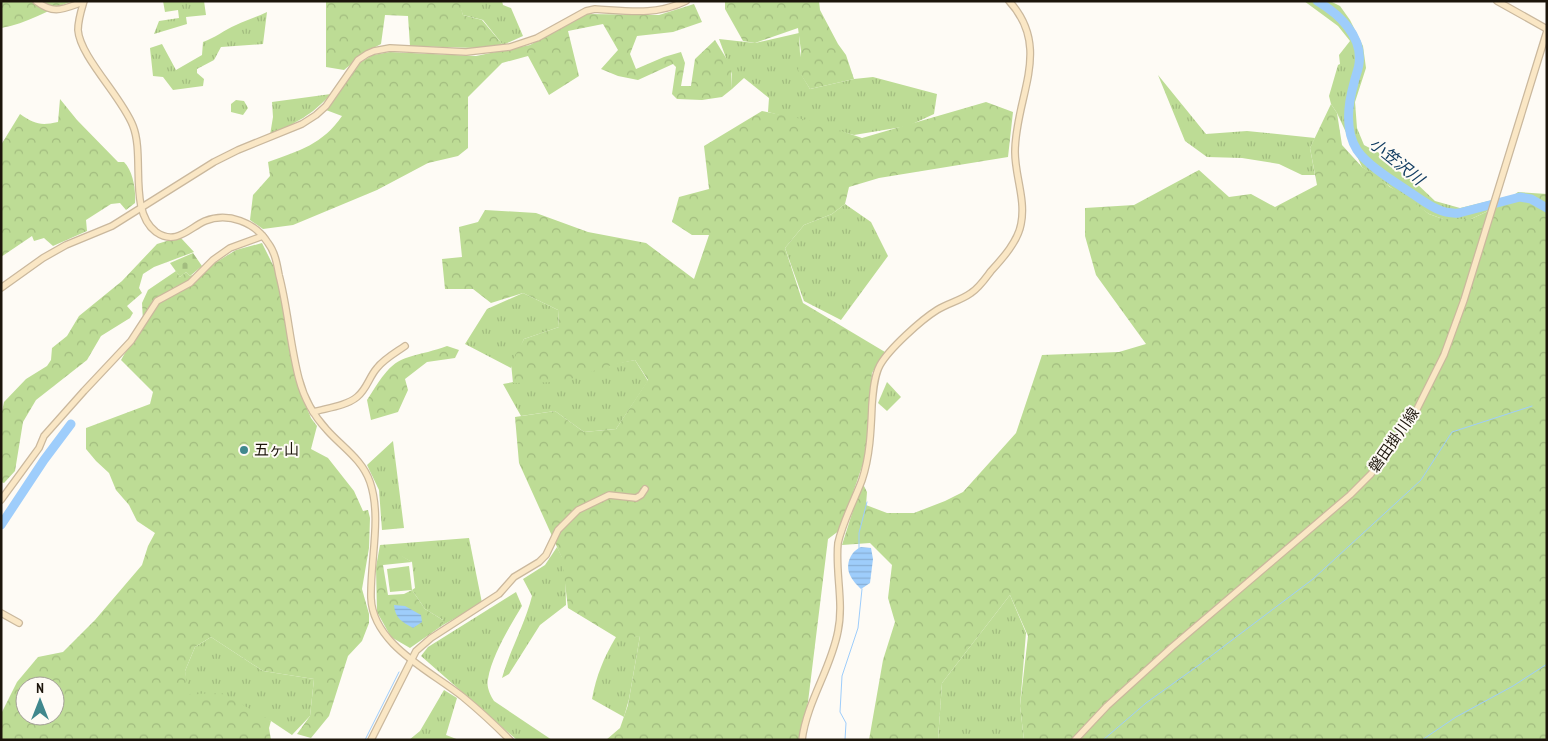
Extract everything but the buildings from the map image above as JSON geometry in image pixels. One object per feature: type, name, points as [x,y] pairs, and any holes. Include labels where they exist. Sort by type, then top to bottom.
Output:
[{"type":"street","points":[[36,1],[44,8],[54,10],[62,10],[84,2]]},
{"type":"street","points":[[802,740],[814,695],[836,643],[839,631],[841,614],[838,543],[862,479],[868,453],[873,394],[880,366],[889,351],[935,311],[971,293],[979,286],[1011,246],[1021,224],[1022,211],[1015,152],[1016,135],[1030,60],[1030,40],[1023,17],[1009,1]]},
{"type":"street","points":[[1497,1],[1547,30]]},
{"type":"street","points":[[84,2],[78,23],[81,42],[133,125],[137,140],[139,199],[152,227],[162,235],[170,236],[181,235],[190,231],[201,222],[221,218],[242,221],[256,229],[274,253],[304,395],[313,412],[326,429],[361,465],[370,482],[375,505],[371,590],[374,613],[385,634],[399,650],[463,697],[510,740]]},
{"type":"street","points":[[1,288],[43,258],[66,245],[101,232],[142,209],[214,162],[238,150],[302,124],[316,116],[326,106],[358,60],[374,51],[390,48],[466,52],[492,50],[510,47],[537,38],[586,11],[595,9],[650,12],[672,8],[682,2]]},
{"type":"street","name":"磐田掛川線","points":[[1075,740],[1107,706],[1165,653],[1372,474],[1415,413],[1444,355],[1464,300],[1547,30]]},
{"type":"street","points":[[1,500],[39,448],[44,436],[132,341],[157,301],[190,283],[213,260],[230,248],[263,236]]},
{"type":"street","points":[[313,412],[349,402],[356,398],[364,390],[376,368],[404,346]]},
{"type":"street","points":[[371,740],[416,651],[431,638],[499,594],[514,577],[538,562],[546,555],[558,530],[578,510],[609,495],[636,498],[645,489]]},
{"type":"street","points":[[1,613],[19,622]]},
{"type":"green space","points":[[1,1],[73,1],[29,20],[1,28]]},
{"type":"green space","points":[[163,1],[204,1],[206,15],[186,17],[187,24],[154,34],[159,21],[179,18],[178,10],[165,12]]},
{"type":"green space","points":[[326,1],[459,1],[463,15],[482,20],[503,45],[475,48],[410,46],[408,16],[385,15],[381,44],[366,52],[344,70],[326,67]]},
{"type":"green space","points":[[458,1],[502,1],[503,5],[511,8],[523,36],[503,45],[483,20],[463,15]]},
{"type":"green space","points":[[725,1],[819,1],[820,10],[846,55],[854,79],[810,89],[798,70],[801,51],[798,28],[755,43],[743,41],[725,9]]},
{"type":"green space","points":[[1304,1],[1330,1],[1340,6],[1350,20],[1363,46],[1366,68],[1355,102],[1357,128],[1364,145],[1383,155],[1391,166],[1414,181],[1435,201],[1460,208],[1509,196],[1486,212],[1471,219],[1443,219],[1429,214],[1362,167],[1331,104],[1329,96],[1338,65],[1340,64],[1339,55],[1350,41],[1338,26]]},
{"type":"green space","points":[[694,4],[702,22],[673,32],[637,36],[630,54],[636,69],[681,52],[685,63],[681,86],[691,86],[695,59],[715,40],[731,66],[732,89],[722,97],[702,100],[677,99],[672,94],[676,67],[673,64],[638,80],[618,76],[601,69],[618,50],[603,24],[568,31],[579,76],[549,95],[528,56],[502,63],[468,97],[468,148],[458,156],[428,163],[377,190],[293,225],[263,229],[250,220],[253,195],[270,176],[268,162],[309,145],[335,126],[342,116],[326,110],[361,62],[373,55],[390,52],[476,56],[530,45],[585,14],[659,15]]},
{"type":"green space","points":[[267,12],[263,44],[221,47],[214,60],[197,69],[197,73],[204,79],[203,86],[173,90],[163,77],[153,76],[150,48],[162,44],[176,70],[202,55],[203,42]]},
{"type":"green space","points":[[799,33],[801,74],[810,89],[854,79],[873,77],[937,94],[934,114],[908,126],[854,135],[768,112],[769,98],[744,78],[732,89],[732,74],[719,39],[755,43]]},
{"type":"green space","points":[[1158,75],[1206,134],[1247,131],[1315,138],[1310,148],[1315,175],[1302,175],[1279,164],[1242,158],[1207,157],[1185,141]]},
{"type":"green space","points":[[331,94],[317,108],[303,118],[270,135],[273,117],[272,102]]},
{"type":"green space","points":[[60,99],[77,120],[118,162],[124,162],[130,170],[135,192],[135,203],[126,210],[120,203],[111,204],[86,220],[87,231],[53,246],[44,238],[34,241],[32,236],[1,257],[1,145],[20,114],[38,123],[58,122]]},
{"type":"green space","points":[[236,100],[244,101],[248,108],[243,115],[231,112],[231,104]]},
{"type":"green space","points":[[986,102],[1013,112],[1008,157],[879,178],[849,187],[845,204],[832,214],[804,225],[785,248],[803,303],[885,352],[872,373],[868,435],[864,461],[840,530],[828,539],[808,702],[800,740],[606,740],[620,728],[628,705],[640,636],[619,639],[568,608],[562,558],[519,463],[515,417],[555,411],[584,432],[616,429],[648,380],[635,360],[608,366],[562,382],[513,383],[511,363],[524,339],[559,327],[558,310],[523,293],[491,303],[473,289],[445,289],[442,259],[462,257],[459,227],[478,222],[485,210],[536,213],[588,232],[646,243],[694,279],[709,235],[692,235],[672,222],[679,197],[709,189],[704,146],[762,111],[812,121],[862,138]]},
{"type":"green space","points":[[1331,104],[1337,113],[1342,145],[1362,167],[1390,187],[1402,193],[1429,214],[1443,219],[1471,219],[1499,206],[1518,192],[1547,194],[1547,740],[1024,740],[1020,706],[1028,636],[1010,595],[942,683],[938,740],[869,740],[883,660],[895,622],[888,598],[892,565],[870,543],[842,545],[862,482],[867,492],[866,505],[887,513],[914,513],[945,501],[963,492],[1016,433],[1042,355],[1119,352],[1146,344],[1096,275],[1085,236],[1085,208],[1134,205],[1199,170],[1229,197],[1251,194],[1275,207],[1317,185],[1310,148]]},
{"type":"green space","points":[[845,204],[871,222],[888,256],[841,320],[804,301],[785,248],[804,225],[832,214]]},
{"type":"green space","points":[[181,238],[194,252],[154,267],[143,274],[139,288],[142,293],[127,306],[133,313],[130,318],[101,336],[87,360],[36,400],[23,422],[15,471],[4,483],[1,482],[1,416],[4,402],[26,379],[47,366],[51,360],[52,348],[67,336],[79,316],[122,281],[157,244]]},
{"type":"green space","points":[[262,243],[274,267],[296,381],[311,418],[317,426],[311,449],[328,458],[354,491],[363,511],[368,510],[370,518],[369,548],[362,589],[369,614],[369,623],[362,641],[348,656],[329,716],[311,738],[297,734],[310,716],[314,679],[263,671],[211,637],[195,647],[185,671],[189,694],[222,693],[271,721],[269,728],[271,740],[1,740],[1,714],[15,686],[15,726],[65,726],[65,676],[22,676],[38,657],[63,652],[95,620],[142,565],[148,546],[155,533],[137,521],[129,505],[116,490],[109,473],[86,449],[86,428],[150,404],[153,392],[121,360],[143,321],[142,303],[148,290],[176,271],[180,277],[186,272],[190,276],[236,250]]},
{"type":"green space","points":[[193,253],[202,266],[190,276],[186,272],[180,277],[170,263]]},
{"type":"green space","points":[[523,293],[558,310],[559,327],[524,339],[511,368],[465,344],[487,309]]},
{"type":"green space","points":[[447,346],[459,350],[455,358],[427,362],[405,379],[408,390],[398,412],[371,420],[367,400],[389,369],[409,357]]},
{"type":"green space","points":[[635,360],[648,381],[616,429],[584,432],[555,411],[521,416],[503,384]]},
{"type":"green space","points":[[887,382],[901,397],[887,411],[878,403]]},
{"type":"green space","points":[[393,441],[404,528],[382,530],[379,490],[367,465]]},
{"type":"green space","points":[[469,538],[482,603],[443,625],[443,620],[425,609],[412,590],[415,588],[412,562],[380,545]]},
{"type":"green space","points":[[380,545],[392,546],[395,552],[412,562],[383,565],[388,595],[404,594],[412,590],[425,609],[443,620],[443,625],[410,648],[391,637],[377,612],[376,567]]},
{"type":"green space","points":[[557,547],[565,563],[566,605],[540,625],[509,674],[502,678],[532,596],[523,579],[545,565]]},
{"type":"green space","points":[[409,566],[412,590],[390,592],[387,569]]},
{"type":"green space","points":[[516,592],[522,606],[493,660],[488,687],[494,701],[552,740],[517,740],[421,656],[428,647]]},
{"type":"green space","points":[[1010,595],[1026,633],[1020,706],[1024,740],[938,740],[942,683]]},
{"type":"green space","points":[[640,636],[624,717],[592,699],[601,667],[616,637]]},
{"type":"green space","points":[[211,637],[263,671],[314,679],[310,716],[292,735],[271,721],[187,697],[185,671],[195,647]]},
{"type":"green space","points":[[444,690],[457,698],[446,735],[459,740],[409,740],[420,731]]},
{"type":"water","points":[[861,547],[871,548],[873,559],[870,583],[861,589],[851,577],[848,567],[850,558]]},
{"type":"water","points":[[394,605],[405,606],[421,615],[422,622],[413,628],[406,624],[398,616]]},
{"type":"waterway","name":"小笠沢川","points":[[1317,1],[1341,19],[1348,27],[1357,44],[1359,64],[1350,100],[1349,126],[1353,143],[1361,156],[1388,178],[1426,203],[1445,212],[1459,213],[1520,197],[1531,199],[1547,208]]},
{"type":"waterway","points":[[1103,740],[1146,703],[1313,579],[1421,480],[1452,432],[1532,406]]},
{"type":"waterway","points":[[1,525],[44,460],[71,424]]},
{"type":"waterway","points":[[859,548],[859,533],[867,502]]},
{"type":"waterway","points":[[845,740],[846,723],[840,712],[842,676],[858,628],[862,589]]},
{"type":"waterway","points":[[1422,740],[1456,717],[1513,686],[1547,664]]},
{"type":"waterway","points":[[365,740],[399,672]]},
{"type":"place","name":"五ヶ山","points":[[244,450]]}]
